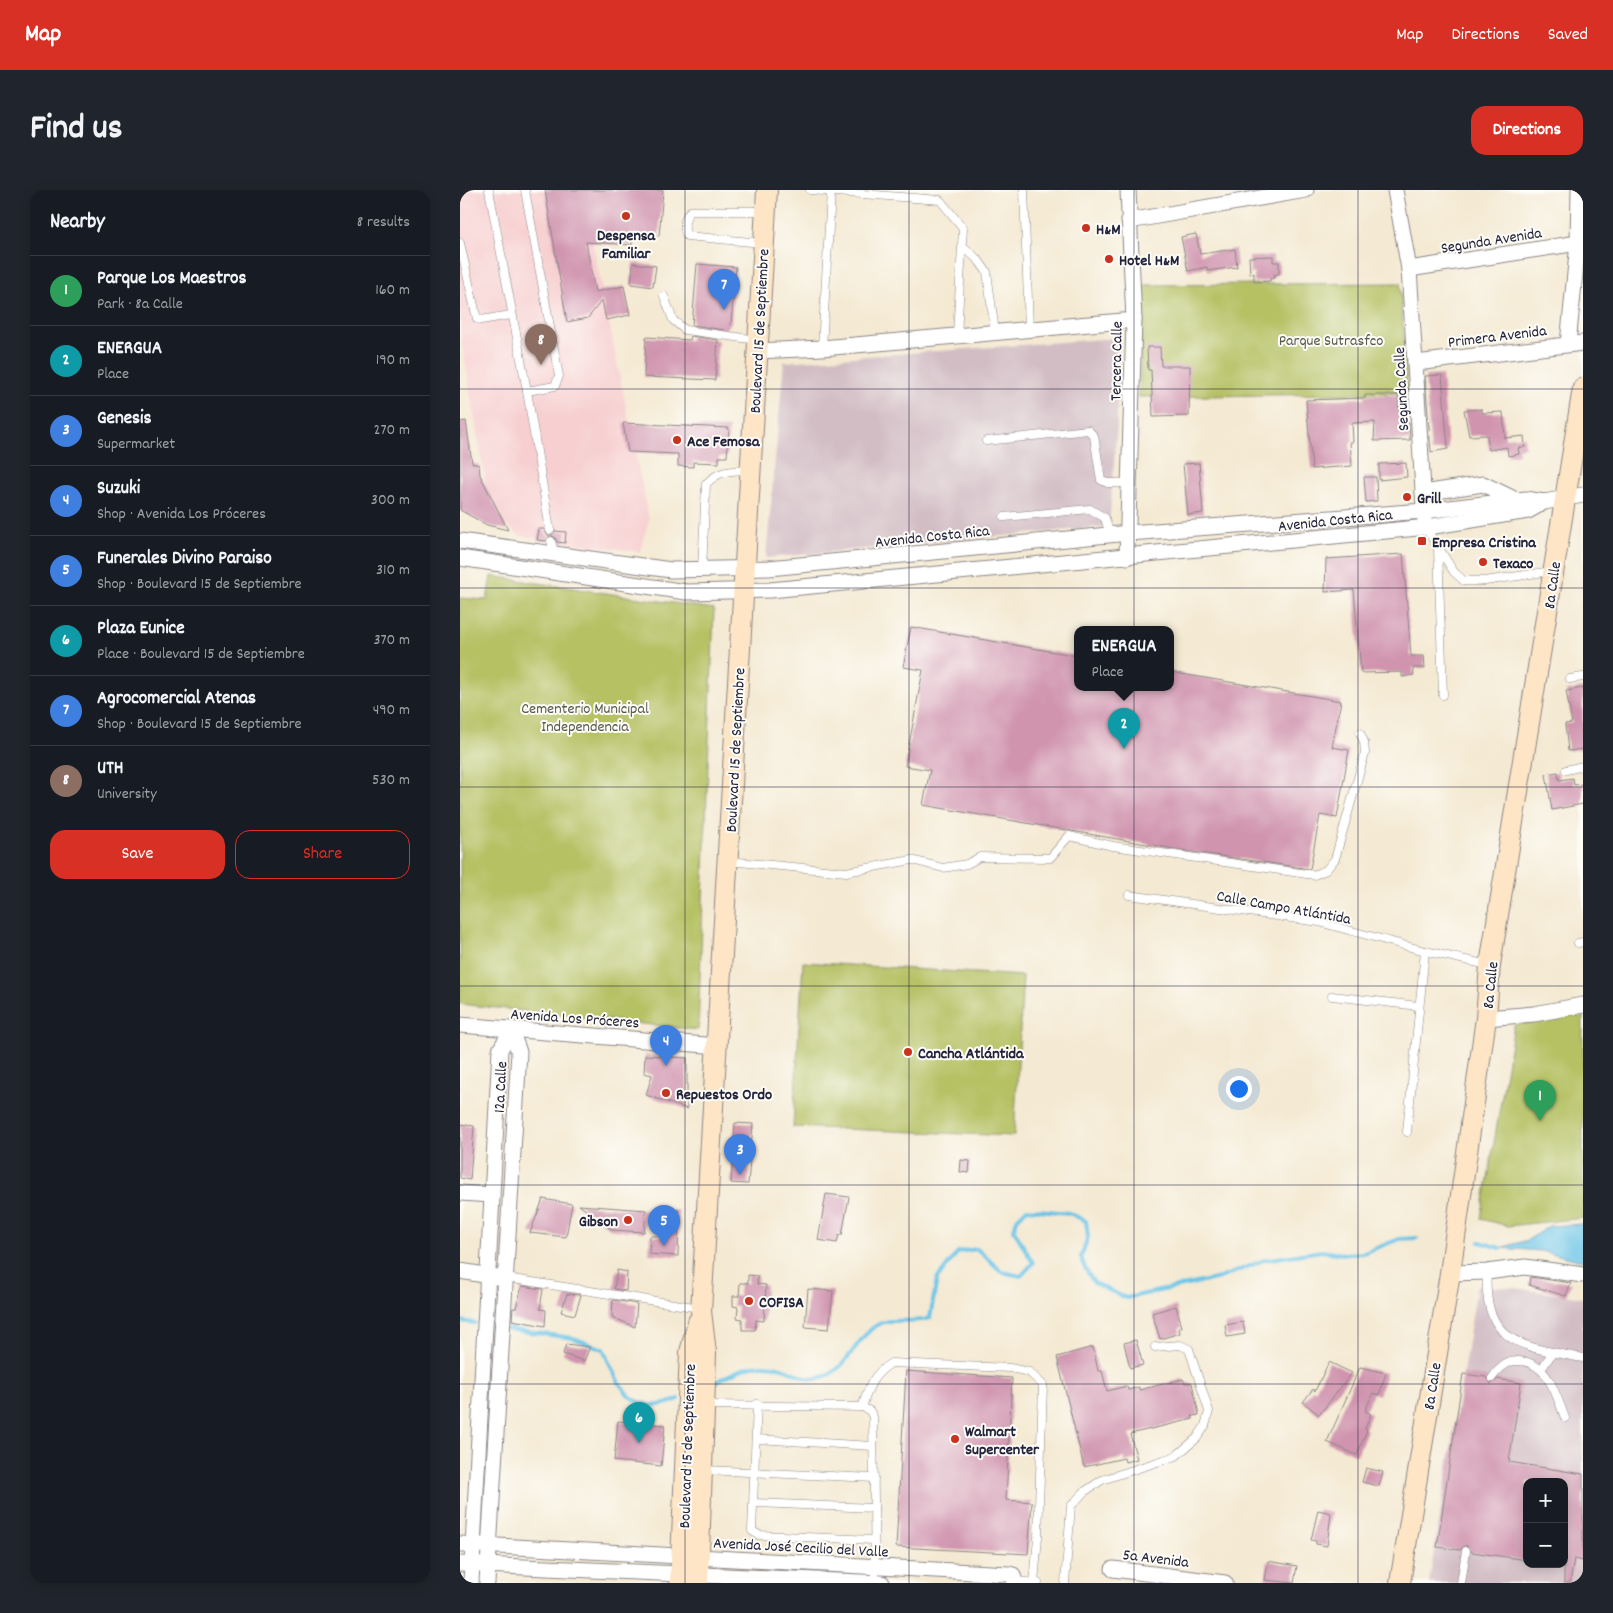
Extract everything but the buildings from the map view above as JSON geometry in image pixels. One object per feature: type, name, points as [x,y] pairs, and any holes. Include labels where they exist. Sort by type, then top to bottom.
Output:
[{"type":"street","name":"Boulevard 15 de Septiembre","points":[[689,1571],[698,1352],[718,1046],[767,190]]},
{"type":"street","name":"Tercera Calle","points":[[1128,190],[1134,320],[1128,557]]},
{"type":"street","points":[[1129,221],[1306,190]]},
{"type":"street","name":"Segunda Calle","points":[[1395,190],[1409,269],[1425,527]]},
{"type":"street","points":[[1576,343],[1579,190]]},
{"type":"street","name":"Segunda Avenida","points":[[1409,269],[1578,243]]},
{"type":"street","points":[[757,346],[822,348],[1134,320]]},
{"type":"street","name":"Primera Avenida","points":[[1416,363],[1576,343]]},
{"type":"street","name":"8a Calle","points":[[1400,1583],[1450,1273],[1486,1018],[1490,965],[1552,571],[1574,496],[1582,396]]},
{"type":"street","points":[[1423,493],[1483,484],[1516,500]]},
{"type":"street","points":[[1544,502],[1574,496]]},
{"type":"street","name":"Avenida Costa Rica","points":[[460,541],[553,548],[671,570],[745,569],[1129,533],[1424,512],[1526,499],[1544,502]]},
{"type":"street","name":"Avenida Costa Rica","points":[[460,558],[686,592],[744,590],[1128,557],[1425,527],[1528,511],[1544,502]]},
{"type":"street","points":[[1486,1018],[1534,1014],[1583,1005]]},
{"type":"street","name":"Avenida Los Próceres","points":[[460,1025],[718,1046]]},
{"type":"street","name":"12a Calle","points":[[471,1583],[466,1564],[466,1545],[488,1276],[500,1050],[511,1030]]},
{"type":"street","name":"12a Calle","points":[[487,1583],[519,1052],[511,1030]]},
{"type":"street","points":[[460,1193],[492,1196]]},
{"type":"street","points":[[1450,1273],[1487,1272],[1525,1267],[1583,1275]]},
{"type":"street","points":[[460,1271],[506,1278]]},
{"type":"street","name":"Boulevard 15 de Septiembre","points":[[689,1571],[702,1470],[704,1405],[698,1352]]},
{"type":"street","name":"Avenida José Cecilio del Valle","points":[[466,1545],[490,1545],[689,1571]]},
{"type":"street","name":"Avenida José Cecilio del Valle","points":[[466,1564],[875,1575],[1009,1574],[1015,1582]]},
{"type":"street","name":"5a Avenida","points":[[1113,1570],[1192,1581],[1225,1583]]},
{"type":"street","name":"Avenida José Cecilio del Valle","points":[[875,1575],[882,1583]]},
{"type":"lane","points":[[489,190],[511,315],[527,391],[550,530]]},
{"type":"lane","points":[[525,190],[559,376],[555,386],[527,391]]},
{"type":"lane","points":[[810,190],[940,200],[963,228],[957,336]]},
{"type":"lane","points":[[1024,190],[1029,329]]},
{"type":"lane","points":[[822,348],[831,192]]},
{"type":"lane","points":[[764,243],[688,236],[685,230],[686,216],[690,211],[766,211]]},
{"type":"lane","points":[[460,243],[477,319],[511,315]]},
{"type":"lane","points":[[962,245],[979,260],[987,272],[995,332]]},
{"type":"lane","points":[[664,296],[673,320],[685,330],[757,346]]},
{"type":"lane","points":[[986,442],[1088,430],[1094,436],[1101,480],[1107,483],[1130,483]]},
{"type":"lane","points":[[702,570],[706,484],[714,475],[723,471],[750,470]]},
{"type":"lane","points":[[1004,516],[1090,509],[1105,518],[1110,535]]},
{"type":"lane","points":[[1425,527],[1454,572],[1464,581],[1485,581],[1552,571]]},
{"type":"lane","points":[[1438,547],[1443,695]]},
{"type":"lane","points":[[1570,679],[1583,677]]},
{"type":"lane","points":[[728,860],[846,872],[912,860],[943,868],[967,864],[980,857],[1050,858],[1069,836],[1122,847],[1314,875],[1326,870],[1335,858],[1365,753],[1364,742],[1360,732]]},
{"type":"lane","points":[[1566,770],[1583,766]]},
{"type":"lane","name":"Calle Campo Atlántida","points":[[1129,895],[1319,922],[1425,951],[1490,965]]},
{"type":"lane","points":[[1407,1132],[1425,951]]},
{"type":"lane","points":[[1332,996],[1420,1006]]},
{"type":"lane","points":[[1487,1272],[1491,1315],[1499,1330],[1520,1344],[1583,1358]]},
{"type":"lane","points":[[506,1278],[702,1310]]},
{"type":"lane","points":[[1520,1344],[1526,1360]]},
{"type":"lane","points":[[1065,1583],[1071,1506],[1084,1492],[1102,1480],[1176,1456],[1196,1438],[1205,1426],[1209,1411],[1188,1349],[1180,1345],[1156,1347]]},
{"type":"lane","points":[[1542,1368],[1553,1352]]},
{"type":"lane","points":[[1492,1378],[1496,1372],[1511,1361],[1526,1360],[1542,1368],[1565,1418]]},
{"type":"lane","points":[[862,1407],[869,1388],[878,1372],[891,1363],[1010,1368],[1029,1372],[1043,1385],[1038,1537],[1034,1583]]},
{"type":"lane","points":[[757,1404],[752,1530],[759,1535],[874,1540]]},
{"type":"lane","points":[[704,1405],[757,1404],[862,1407],[870,1411],[873,1417],[875,1575]]},
{"type":"lane","points":[[756,1439],[873,1446]]},
{"type":"lane","points":[[702,1470],[874,1478]]},
{"type":"lane","points":[[754,1503],[874,1508]]},
{"type":"lane","points":[[1461,1583],[1466,1551]]},
{"type":"lane","points":[[1015,1582],[1038,1583]]},
{"type":"shaded area","points":[[460,190],[582,190],[649,519],[640,552],[520,536],[506,524],[486,486],[460,332]]},
{"type":"shaded area","points":[[1118,338],[1117,425],[1109,526],[766,558],[784,362]]},
{"type":"shaded area","points":[[1477,1286],[1515,1288],[1583,1298],[1583,1583],[1429,1583]]},
{"type":"green space","name":"Parque Sutrasfco","points":[[1400,283],[1408,393],[1139,397],[1143,285]]},
{"type":"green space","name":"Cementerio Municipal Independencia","points":[[491,576],[714,609],[698,1030],[460,1004],[460,598],[487,600]]},
{"type":"green space","name":"Cancha Atlántida","points":[[803,962],[1023,976],[1014,1136],[793,1127]]},
{"type":"green space","points":[[1583,1013],[1583,1218],[1508,1226],[1481,1219],[1514,1025]]},
{"type":"water","points":[[1583,1224],[1583,1261],[1541,1251],[1500,1248],[1528,1240],[1549,1226]]},
{"type":"waterway","points":[[711,1385],[740,1370],[758,1365],[779,1367],[811,1379],[829,1375],[843,1363],[860,1340],[880,1323],[916,1321],[930,1318],[937,1279],[958,1252],[977,1249],[1002,1272],[1021,1276],[1033,1263],[1014,1230],[1017,1219],[1027,1209],[1069,1213],[1086,1221],[1088,1237],[1081,1257],[1085,1268],[1094,1283],[1126,1298],[1220,1278],[1264,1260],[1321,1251],[1344,1254],[1364,1253],[1399,1239],[1417,1238]]},
{"type":"waterway","points":[[1480,1242],[1500,1248]]},
{"type":"waterway","points":[[460,1321],[475,1323]]},
{"type":"waterway","points":[[507,1329],[573,1338],[603,1349],[621,1386],[638,1402],[649,1405],[663,1404],[679,1399]]},
{"type":"place","name":"Despensa Familiar","points":[[626,216]]},
{"type":"place","name":"H&M","points":[[1086,228]]},
{"type":"place","name":"Hotel H&M","points":[[1109,259]]},
{"type":"place","name":"Agrocomercial Atenas","points":[[724,310]]},
{"type":"place","name":"UTH","points":[[541,365]]},
{"type":"place","name":"Ace Femosa","points":[[677,440]]},
{"type":"place","name":"Grill","points":[[1407,497]]},
{"type":"place","name":"Empresa Cristina","points":[[1422,541]]},
{"type":"place","name":"Texaco","points":[[1483,562]]},
{"type":"place","name":"ENERGUA","points":[[1124,749]]},
{"type":"place","name":"Cancha Atlántida","points":[[908,1052]]},
{"type":"place","name":"Suzuki","points":[[666,1066]]},
{"type":"place","name":"Repuestos Ordo","points":[[666,1093]]},
{"type":"place","name":"Parque Los Maestros","points":[[1540,1121]]},
{"type":"place","name":"Genesis","points":[[740,1175]]},
{"type":"place","name":"Gibson","points":[[628,1220]]},
{"type":"place","name":"Funerales Divino Paraiso","points":[[664,1246]]},
{"type":"place","name":"COFISA","points":[[749,1301]]},
{"type":"place","name":"Walmart Supercenter","points":[[955,1439]]},
{"type":"place","name":"Plaza Eunice","points":[[639,1443]]}]
